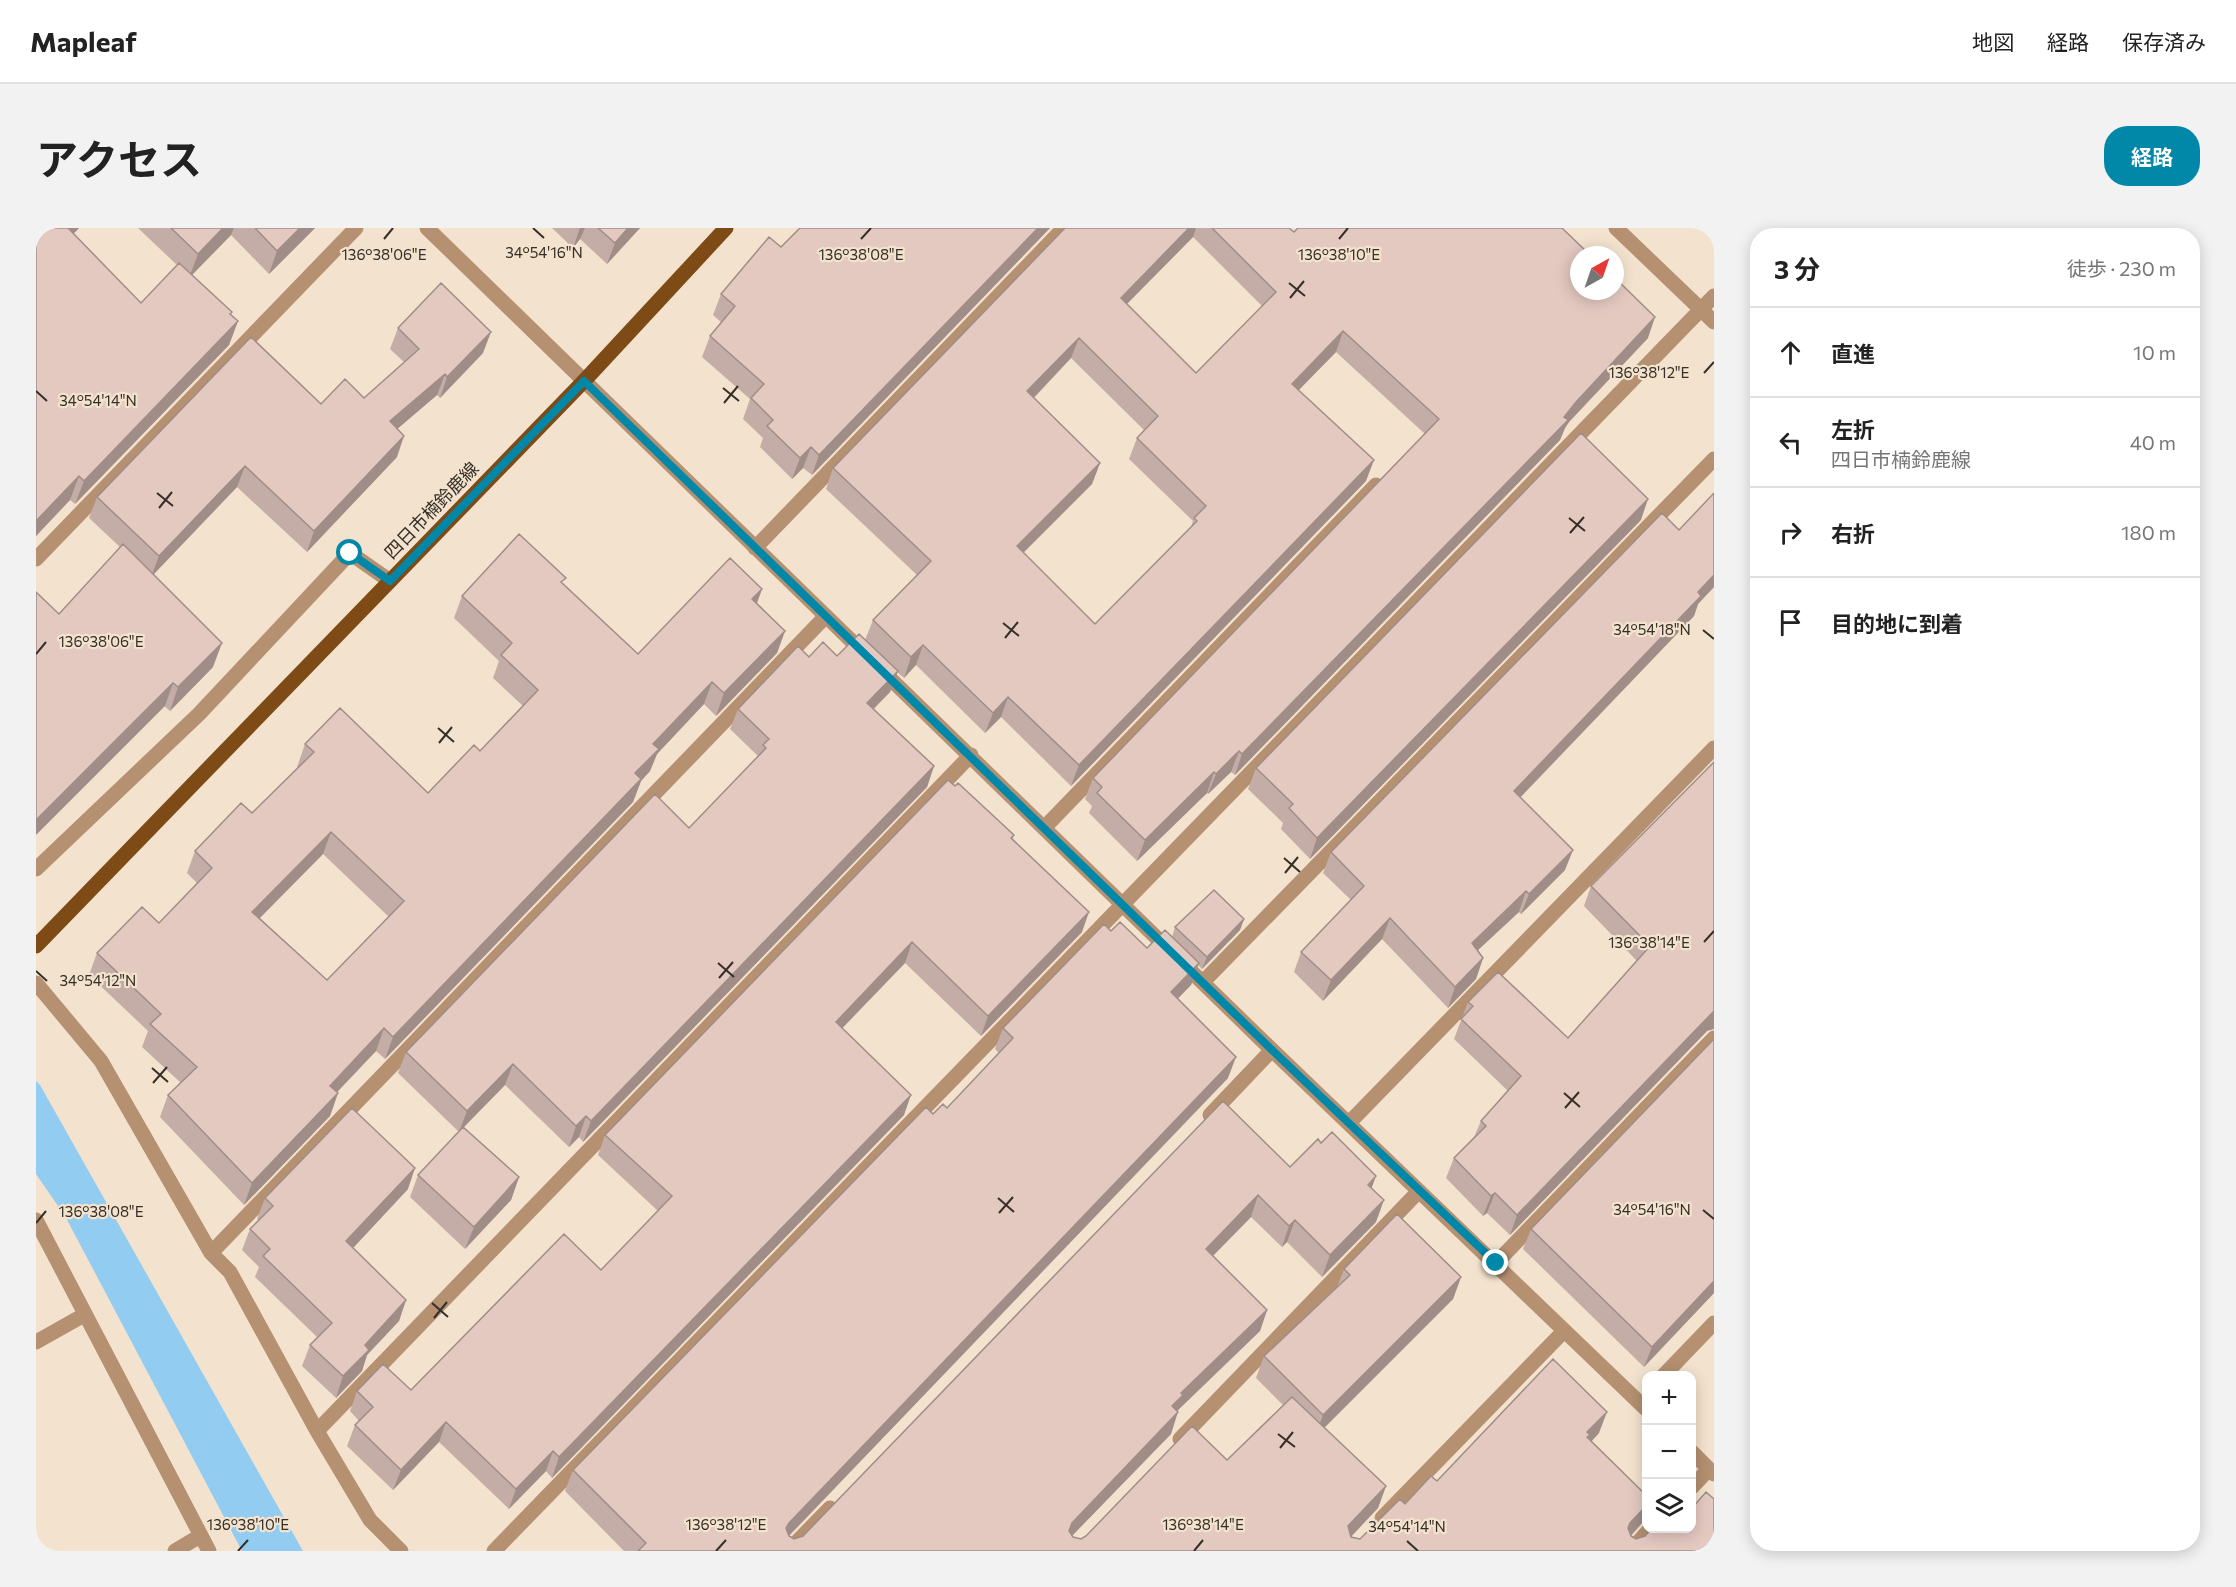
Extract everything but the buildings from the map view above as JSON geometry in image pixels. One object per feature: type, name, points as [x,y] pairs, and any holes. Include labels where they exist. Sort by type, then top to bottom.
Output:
[{"type":"main road","name":"四日市楠鈴鹿線","points":[[36,946],[584,381],[726,228]]},
{"type":"street","points":[[36,560],[356,228]]},
{"type":"street","points":[[426,228],[825,617],[971,755],[1272,1050],[1496,1263],[1564,1331],[1642,1399]]},
{"type":"street","points":[[755,548],[1064,228]]},
{"type":"street","points":[[1616,228],[1714,322]]},
{"type":"street","points":[[494,1551],[1714,296]]},
{"type":"street","points":[[1203,982],[1714,459]]},
{"type":"street","points":[[1044,828],[1376,484]]},
{"type":"street","points":[[36,869],[198,714],[350,553],[390,581]]},
{"type":"street","points":[[211,1253],[825,617]]},
{"type":"street","points":[[1349,1124],[1714,748]]},
{"type":"street","points":[[317,1431],[971,755]]},
{"type":"street","points":[[36,983],[101,1061],[211,1253],[230,1272],[317,1431],[370,1520],[401,1551]]},
{"type":"street","points":[[1496,1263],[1714,1038]]},
{"type":"street","points":[[1198,1128],[1272,1050]]},
{"type":"street","points":[[1172,1448],[1419,1191]]},
{"type":"street","points":[[36,1220],[209,1551]]},
{"type":"street","points":[[36,1342],[84,1315]]},
{"type":"street","points":[[1668,1371],[1714,1323]]},
{"type":"street","points":[[1374,1526],[1564,1331]]},
{"type":"street","points":[[1696,1456],[1711,1471],[1696,1484]]},
{"type":"street","points":[[788,1551],[845,1493]]},
{"type":"street","points":[[1629,1551],[1646,1533]]},
{"type":"street","points":[[175,1551],[200,1536]]},
{"type":"water","points":[[36,1081],[303,1551],[242,1551],[65,1216],[36,1174]]},
{"type":"route","points":[[350,553],[390,581],[584,381],[1272,1050],[1496,1263]]}]
